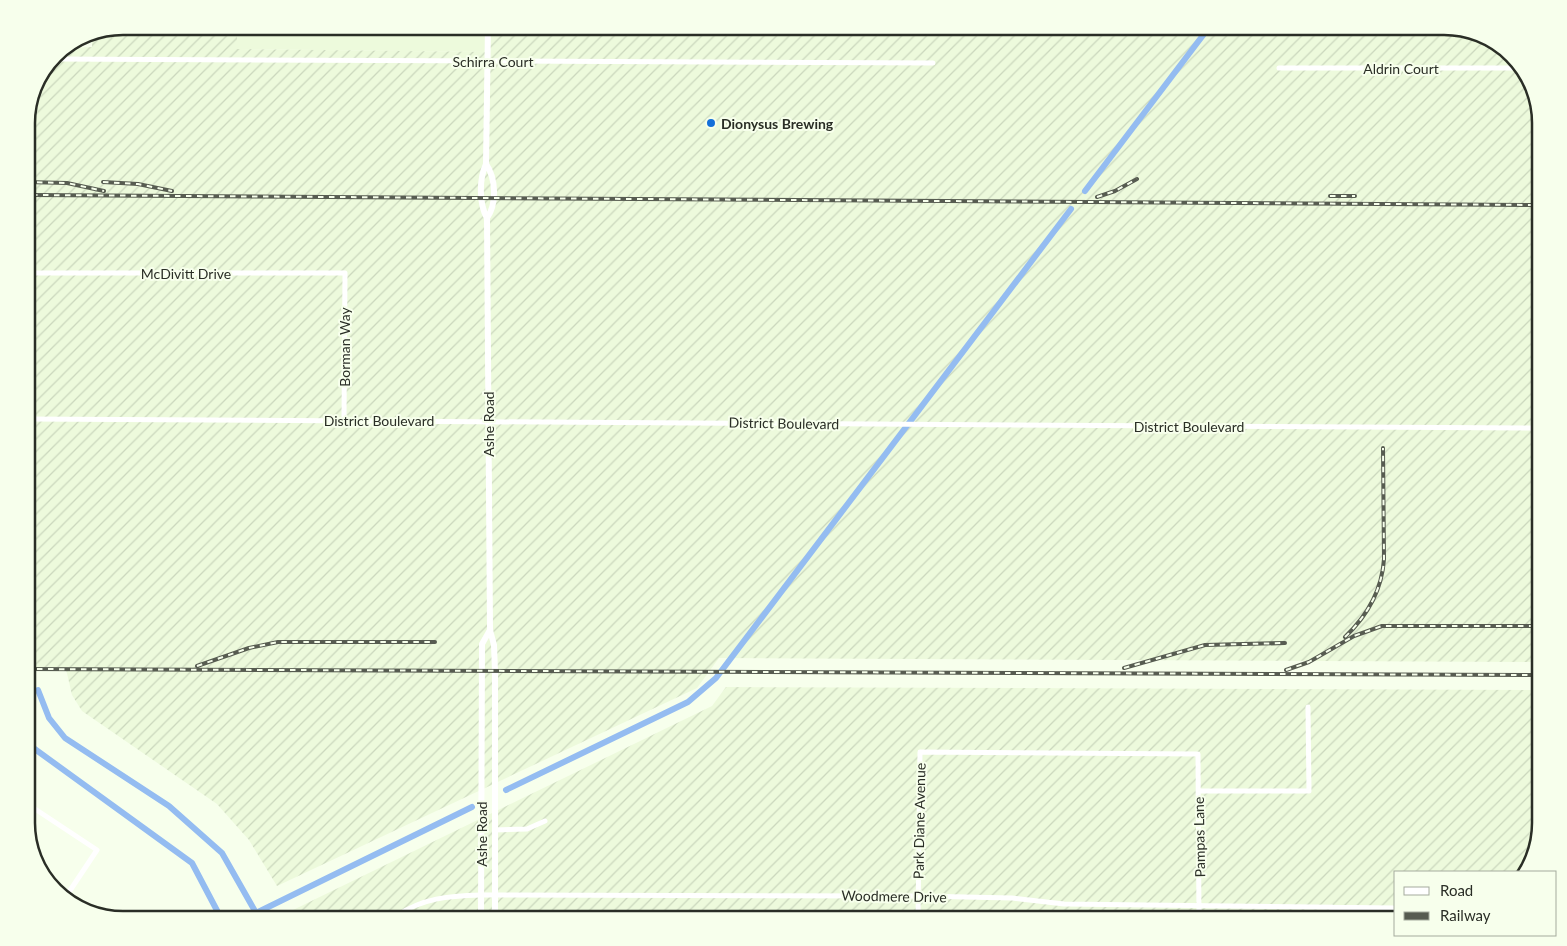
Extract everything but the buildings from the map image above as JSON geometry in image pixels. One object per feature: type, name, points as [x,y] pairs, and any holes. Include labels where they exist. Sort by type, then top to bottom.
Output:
[{"type":"street","name":"Ashe Road","points":[[488,35],[486,164],[482,172],[482,210],[487,218],[490,630],[494,645],[496,790],[495,911]]},
{"type":"street","name":"Schirra Court","points":[[63,59],[933,63]]},
{"type":"street","name":"Aldrin Court","points":[[1280,68],[1513,68]]},
{"type":"street","name":"Ashe Road","points":[[486,164],[492,173],[493,181],[493,210],[487,218]]},
{"type":"street","name":"McDivitt Drive","points":[[35,272],[345,274]]},
{"type":"street","name":"Borman Way","points":[[344,420],[345,274]]},
{"type":"street","name":"District Boulevard","points":[[35,419],[488,420],[1532,428]]},
{"type":"street","name":"Ashe Road","points":[[481,911],[482,644],[490,630]]},
{"type":"street","points":[[1198,791],[1309,791],[1308,707]]},
{"type":"street","name":"Park Diane Avenue","points":[[918,911],[920,752],[1198,754]]},
{"type":"street","name":"Pampas Lane","points":[[1198,754],[1199,911]]},
{"type":"street","points":[[35,809],[97,850],[69,893]]},
{"type":"street","points":[[495,830],[527,829],[545,821]]},
{"type":"street","name":"Woodmere Drive","points":[[405,911],[414,904],[451,896],[481,895],[918,896],[1012,898],[1064,904],[1394,908]]},
{"type":"shaded area","points":[[123,35],[237,35],[237,49],[486,52],[486,35],[1444,35],[1467,38],[1478,42],[1498,53],[1514,69],[1525,89],[1532,117],[1532,662],[719,658],[697,688],[277,886],[249,840],[217,804],[82,711],[72,695],[66,669],[35,669],[35,117],[38,100],[44,84],[53,69],[78,47],[92,47],[92,41],[94,40]]},
{"type":"shaded area","points":[[237,35],[486,35],[486,52],[237,49]]},
{"type":"shaded area","points":[[726,687],[1532,690],[1531,835],[1525,857],[1518,871],[1394,871],[1394,911],[293,911],[712,706]]},
{"type":"waterway","points":[[1085,191],[1203,35]]},
{"type":"waterway","points":[[506,790],[688,702],[716,678],[1071,209]]},
{"type":"waterway","points":[[38,690],[49,718],[65,738],[169,806],[222,853],[255,911]]},
{"type":"waterway","points":[[35,749],[192,863],[217,911]]},
{"type":"waterway","points":[[260,911],[472,807]]},
{"type":"railway","points":[[1097,197],[1115,191],[1137,179]]},
{"type":"railway","points":[[35,182],[67,183],[104,191]]},
{"type":"railway","points":[[103,182],[138,184],[172,191]]},
{"type":"railway","points":[[35,195],[1532,205]]},
{"type":"railway","points":[[1330,196],[1355,196]]},
{"type":"railway","points":[[1345,637],[1372,602],[1383,570],[1383,448]]},
{"type":"railway","points":[[1286,670],[1309,662],[1354,636],[1382,626],[1532,626]]},
{"type":"railway","points":[[197,666],[249,648],[278,642],[435,642]]},
{"type":"railway","points":[[1124,668],[1205,645],[1285,643]]},
{"type":"railway","points":[[35,669],[1532,675]]},
{"type":"place","name":"Dionysus Brewing","points":[[711,123]]}]
